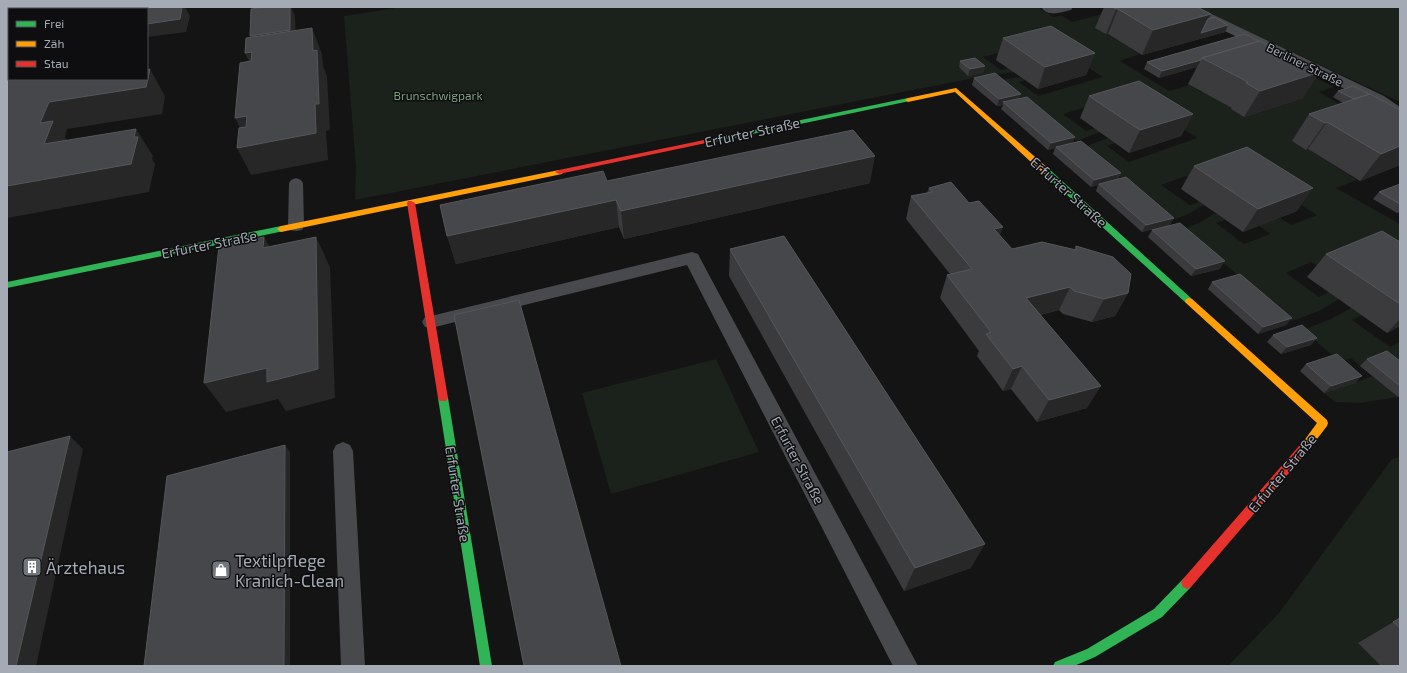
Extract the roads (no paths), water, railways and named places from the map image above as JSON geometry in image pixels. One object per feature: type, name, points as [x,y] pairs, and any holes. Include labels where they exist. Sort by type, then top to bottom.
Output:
[{"type":"street","points":[[1048,7],[1053,10],[1066,7]]},
{"type":"street","name":"Berliner Straße","points":[[1186,7],[1378,99],[1400,114]]},
{"type":"street","name":"Erfurter Straße","points":[[7,285],[956,90],[1323,423],[1313,437],[1193,577],[1158,613],[1091,653],[1059,666]]},
{"type":"street","name":"Erfurter Straße","points":[[412,203],[486,666]]},
{"type":"lane","points":[[296,183],[296,226]]},
{"type":"lane","name":"Erfurter Straße","points":[[430,322],[692,258],[906,666]]},
{"type":"lane","points":[[343,451],[353,666]]},
{"type":"place","name":"Ärztehaus","points":[[32,567]]},
{"type":"place","name":"Textilpflege Kranich-Clean","points":[[221,570]]},
{"type":"park label","name":"Brunschwigpark","points":[[438,95]]}]
